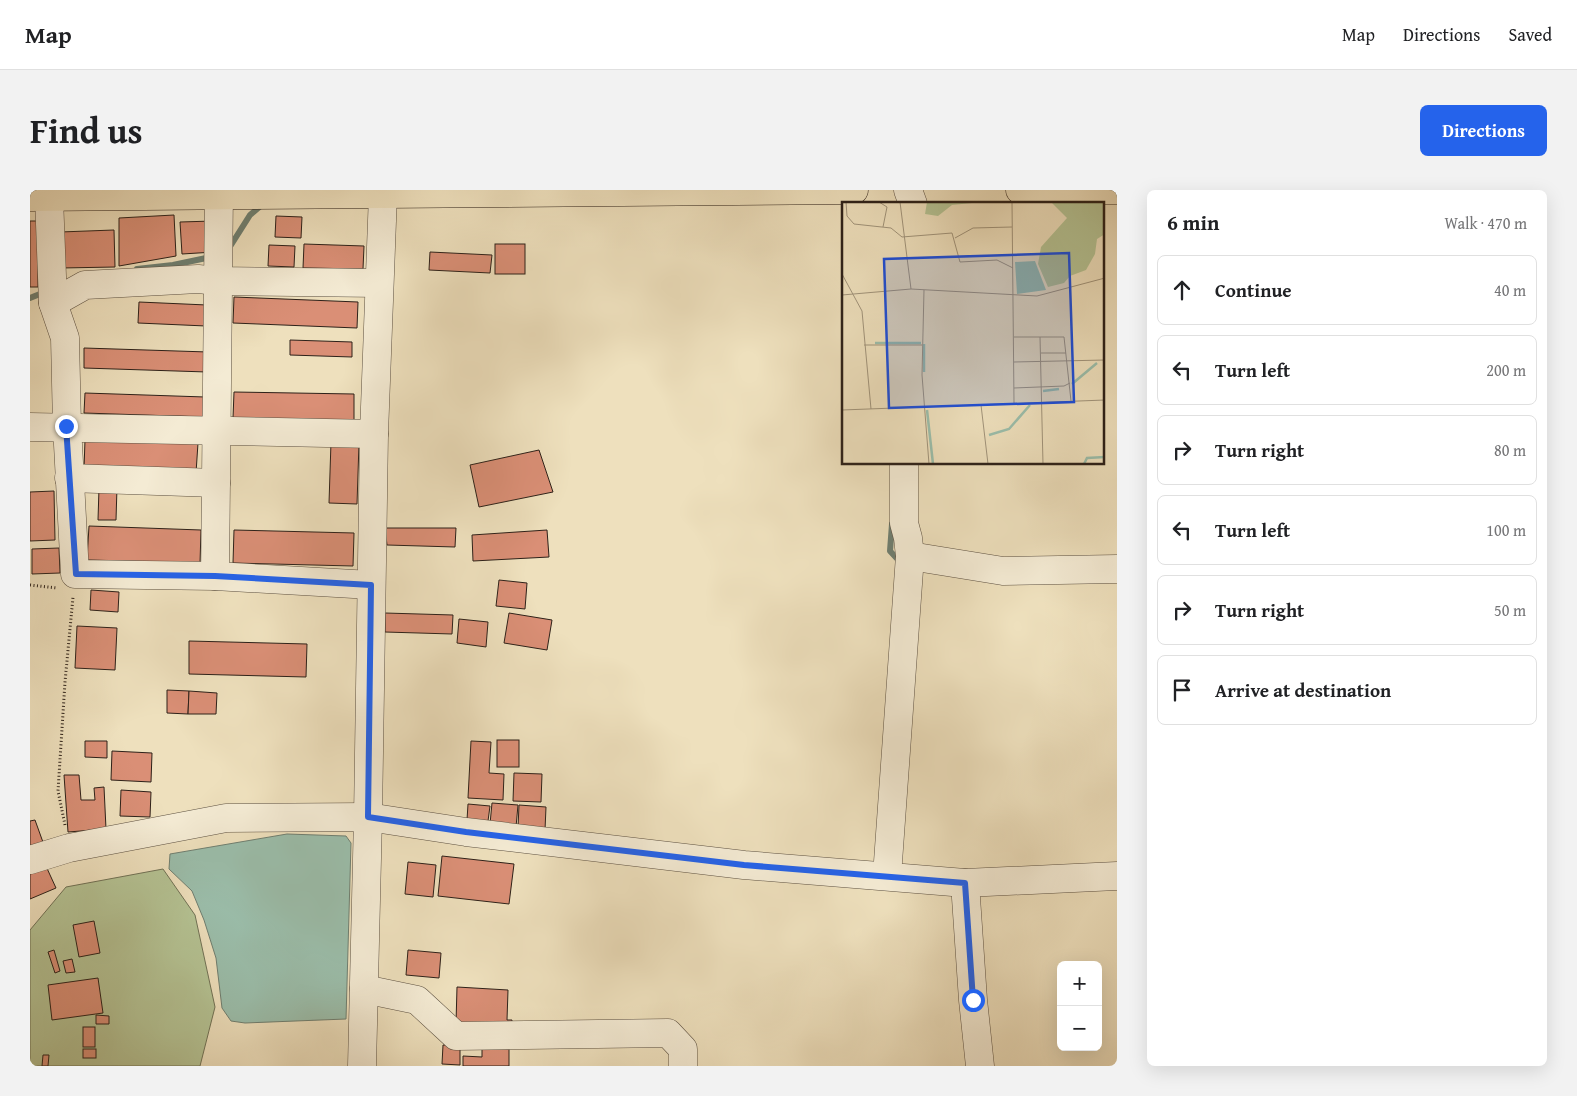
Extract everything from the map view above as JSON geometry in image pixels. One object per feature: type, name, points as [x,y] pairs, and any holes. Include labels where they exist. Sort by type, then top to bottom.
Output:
[{"type":"main road","points":[[40,197],[219,193],[383,194],[854,190]]},
{"type":"main road","points":[[1020,190],[1117,190]]},
{"type":"street","points":[[908,190],[912,202]]},
{"type":"street","points":[[215,576],[219,193]]},
{"type":"street","points":[[362,1066],[374,434],[383,194]]},
{"type":"street","points":[[40,197],[53,303],[64,338],[66,426],[75,582],[215,576],[371,585]]},
{"type":"street","points":[[53,303],[85,285],[198,278],[219,262],[379,284]]},
{"type":"street","points":[[30,427],[66,426],[374,434]]},
{"type":"street","points":[[887,876],[910,556],[904,523],[904,465]]},
{"type":"street","points":[[70,478],[216,483]]},
{"type":"street","points":[[910,556],[1003,570],[1117,569]]},
{"type":"street","points":[[30,860],[69,848],[226,818],[368,817],[466,832],[744,865],[965,883],[1117,876]]},
{"type":"street","points":[[965,883],[973,1000],[980,1066]]},
{"type":"street","points":[[364,989],[417,1000],[456,1036],[668,1033],[683,1049],[683,1066]]},
{"type":"path","points":[[30,586],[75,582],[65,682],[58,790],[69,848]]},
{"type":"shaded area","points":[[287,834],[346,836],[351,843],[346,1019],[245,1023],[231,1021],[222,1008],[216,958],[204,920],[192,891],[169,869],[170,854]]},
{"type":"shaded area","points":[[163,869],[195,915],[215,1007],[200,1066],[30,1066],[30,930],[66,887]]},
{"type":"building","points":[[174,215],[176,256],[119,266],[119,218]]},
{"type":"building","points":[[276,216],[302,217],[301,238],[275,237]]},
{"type":"building","points":[[30,221],[38,221],[38,287],[30,287]]},
{"type":"building","points":[[213,221],[214,252],[182,254],[180,222]]},
{"type":"building","points":[[114,230],[115,267],[61,268],[60,232]]},
{"type":"building","points":[[304,244],[364,246],[363,269],[303,268]]},
{"type":"building","points":[[495,244],[525,244],[525,274],[495,274]]},
{"type":"building","points":[[269,245],[295,246],[294,267],[268,266]]},
{"type":"building","points":[[430,252],[492,255],[490,273],[429,270]]},
{"type":"building","points":[[234,297],[358,302],[357,328],[233,323]]},
{"type":"building","points":[[139,302],[207,305],[206,326],[138,323]]},
{"type":"building","points":[[290,340],[352,342],[352,357],[290,355]]},
{"type":"building","points":[[84,348],[208,352],[207,372],[84,368]]},
{"type":"building","points":[[234,392],[354,394],[354,421],[233,418]]},
{"type":"building","points":[[85,393],[205,397],[204,417],[84,413]]},
{"type":"building","points":[[85,440],[198,443],[196,473],[84,469]]},
{"type":"building","points":[[331,442],[359,443],[357,504],[329,503]]},
{"type":"building","points":[[539,450],[553,492],[479,507],[470,465]]},
{"type":"building","points":[[117,487],[116,520],[98,520],[99,488]]},
{"type":"building","points":[[54,491],[55,540],[30,541],[30,492]]},
{"type":"building","points":[[89,526],[201,530],[200,563],[87,560]]},
{"type":"building","points":[[385,528],[456,528],[455,547],[387,545]]},
{"type":"building","points":[[234,530],[354,533],[353,566],[233,563]]},
{"type":"building","points":[[547,530],[549,557],[473,561],[472,535]]},
{"type":"building","points":[[59,548],[60,573],[32,574],[32,549]]},
{"type":"building","points":[[499,580],[527,583],[525,609],[496,606]]},
{"type":"building","points":[[91,590],[119,592],[118,612],[90,610]]},
{"type":"building","points":[[385,613],[453,615],[452,634],[385,632]]},
{"type":"building","points":[[509,613],[552,620],[547,650],[504,643]]},
{"type":"building","points":[[459,619],[488,622],[486,647],[457,643]]},
{"type":"building","points":[[77,626],[117,628],[115,670],[75,668]]},
{"type":"building","points":[[189,641],[307,644],[306,677],[189,674]]},
{"type":"building","points":[[167,690],[189,691],[188,714],[167,713]]},
{"type":"building","points":[[189,691],[217,693],[216,714],[188,714]]},
{"type":"building","points":[[497,740],[519,740],[519,767],[497,767]]},
{"type":"building","points":[[85,741],[107,741],[107,758],[85,757]]},
{"type":"building","points":[[471,741],[491,742],[489,773],[504,774],[503,800],[468,798]]},
{"type":"building","points":[[112,751],[152,753],[151,782],[111,780]]},
{"type":"building","points":[[514,773],[542,774],[541,802],[513,801]]},
{"type":"building","points":[[64,775],[79,775],[81,800],[95,800],[94,788],[104,787],[106,829],[68,832]]},
{"type":"building","points":[[121,790],[151,792],[150,817],[120,816]]},
{"type":"building","points":[[492,803],[518,805],[516,827],[490,824]]},
{"type":"building","points":[[468,804],[490,806],[488,821],[467,820]]},
{"type":"building","points":[[519,805],[546,807],[545,830],[518,828]]},
{"type":"building","points":[[35,820],[44,845],[30,849],[30,821]]},
{"type":"building","points":[[442,856],[514,864],[509,904],[438,896]]},
{"type":"building","points":[[408,862],[436,865],[433,897],[405,894]]},
{"type":"building","points":[[45,864],[56,888],[30,899],[30,871]]},
{"type":"building","points":[[94,921],[100,953],[79,957],[73,925]]},
{"type":"building","points":[[54,950],[60,971],[55,973],[48,952]]},
{"type":"building","points":[[408,950],[441,953],[439,978],[406,975]]},
{"type":"building","points":[[72,959],[75,972],[66,973],[63,961]]},
{"type":"building","points":[[98,978],[103,1013],[52,1020],[48,985]]},
{"type":"building","points":[[457,987],[508,990],[507,1020],[512,1020],[511,1031],[456,1024]]},
{"type":"building","points":[[96,1015],[109,1016],[109,1024],[96,1024]]},
{"type":"building","points":[[83,1027],[95,1027],[95,1047],[83,1047]]},
{"type":"building","points":[[443,1045],[460,1045],[460,1065],[442,1064]]},
{"type":"building","points":[[482,1048],[509,1049],[509,1066],[463,1066],[463,1056],[482,1057]]},
{"type":"building","points":[[83,1049],[96,1049],[96,1058],[83,1058]]},
{"type":"building","points":[[43,1055],[49,1055],[48,1066],[42,1066]]},
{"type":"waterway","points":[[226,249],[231,245],[250,215],[264,203]]},
{"type":"waterway","points":[[137,269],[173,265],[211,257]]},
{"type":"waterway","points":[[30,298],[45,292]]},
{"type":"waterway","points":[[892,524],[890,551],[902,564]]},
{"type":"route","points":[[66,426],[76,574],[215,576],[371,585],[368,817],[466,832],[744,865],[965,883],[973,1000]]}]
